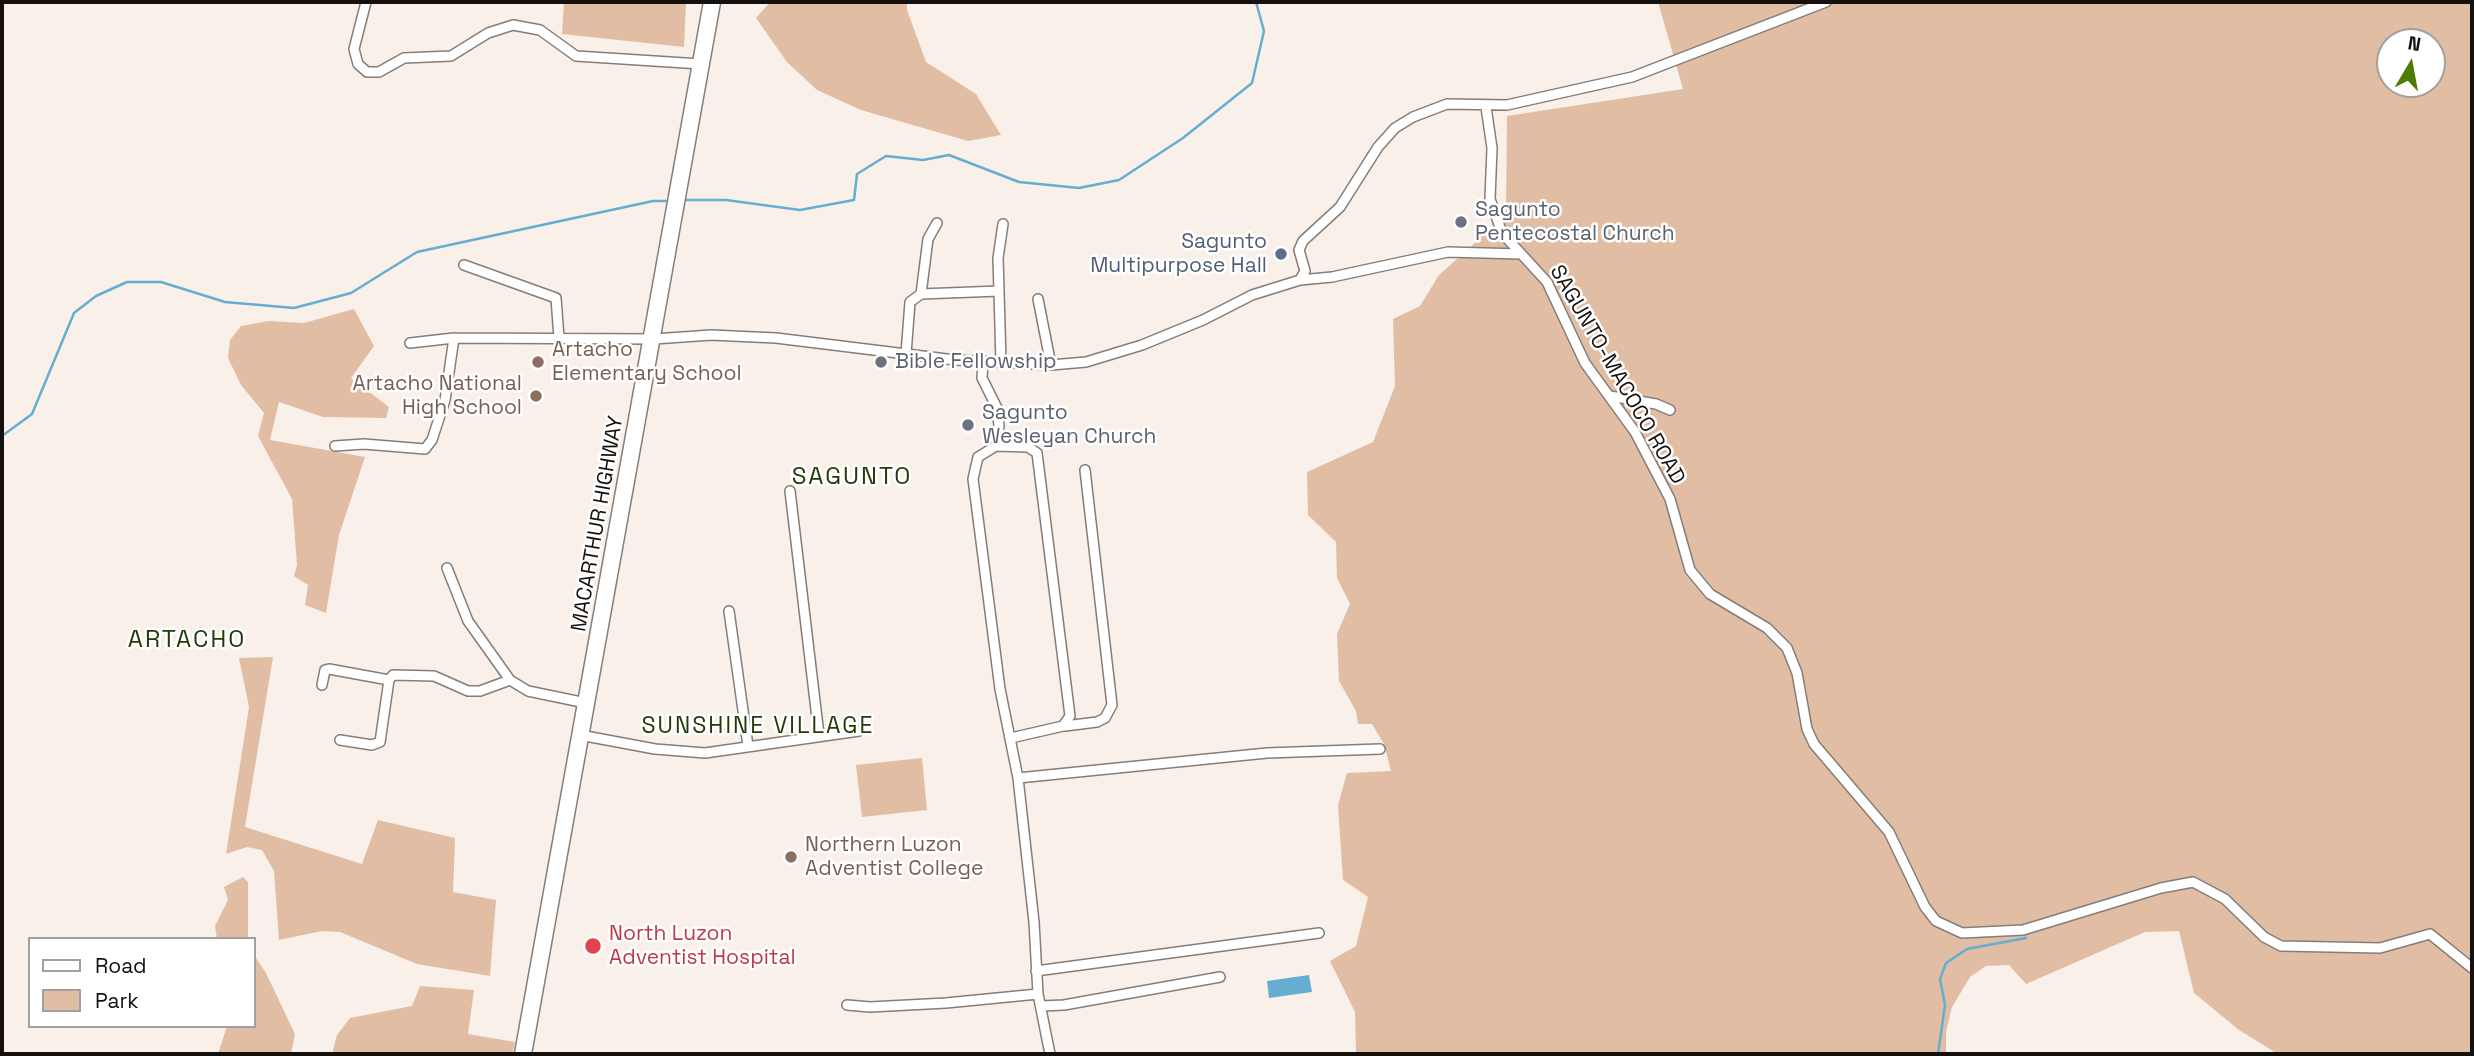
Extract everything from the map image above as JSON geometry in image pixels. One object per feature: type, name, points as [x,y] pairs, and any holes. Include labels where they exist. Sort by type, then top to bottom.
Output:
[{"type":"highway","name":"MACARTHUR HIGHWAY","points":[[523,1054],[654,339],[712,2]]},
{"type":"street","points":[[366,2],[354,49],[358,64],[367,72],[379,72],[404,58],[451,56],[488,33],[513,25],[540,30],[576,56],[701,64]]},
{"type":"street","points":[[1300,280],[1304,275],[1299,250],[1303,241],[1340,207],[1372,155],[1395,128],[1413,117],[1447,104],[1486,107],[1531,101],[1650,72],[1826,2]]},
{"type":"street","name":"SAGUNTO-MACOCO ROAD","points":[[1486,107],[1492,148],[1491,204],[1502,233],[1547,282],[1580,353],[1635,432],[1670,499],[1690,570],[1710,594],[1767,628],[1787,648],[1797,673],[1807,729],[1814,744],[1889,832],[1925,907],[1942,925],[1970,933],[2023,930],[2161,888],[2193,882],[2225,899],[2264,937],[2281,946],[2380,948],[2430,934],[2472,968]]},
{"type":"street","points":[[920,294],[928,239],[937,223]]},
{"type":"street","points":[[1001,363],[998,258],[1003,224]]},
{"type":"street","points":[[410,343],[454,338],[654,339],[711,335],[776,338],[983,362],[1051,365],[1086,362],[1142,345],[1252,295],[1300,280],[1448,252],[1521,254]]},
{"type":"street","points":[[464,265],[556,298],[559,338]]},
{"type":"street","points":[[906,354],[910,302],[920,294],[999,291]]},
{"type":"street","points":[[1038,299],[1051,365]]},
{"type":"street","points":[[335,446],[364,444],[425,449],[432,440],[445,400],[454,338]]},
{"type":"street","points":[[983,362],[982,378],[998,408],[996,446]]},
{"type":"street","points":[[1609,396],[1656,404],[1670,410]]},
{"type":"street","points":[[1050,1054],[1038,994],[1018,778],[996,666],[973,479],[978,457],[996,446],[1027,447],[1037,453],[1070,716],[1063,726]]},
{"type":"street","points":[[1011,738],[1063,726],[1097,722],[1105,718],[1112,705],[1085,470]]},
{"type":"street","points":[[790,491],[819,735]]},
{"type":"street","points":[[447,568],[468,621],[510,680],[528,691],[586,703]]},
{"type":"street","points":[[729,611],[748,746]]},
{"type":"street","points":[[323,685],[325,670],[329,669],[389,680]]},
{"type":"street","points":[[340,740],[372,745],[380,742],[389,680],[393,675],[434,676],[468,691],[480,691],[510,680]]},
{"type":"street","points":[[580,735],[696,753],[859,731]]},
{"type":"street","points":[[1018,778],[1267,752],[1380,749]]},
{"type":"street","points":[[1036,971],[1319,933]]},
{"type":"street","points":[[1041,1006],[1064,1005],[1220,977]]},
{"type":"street","points":[[846,1005],[870,1007],[946,1003],[1038,994]]},
{"type":"green space","points":[[564,2],[686,2],[684,47],[562,34]]},
{"type":"green space","points":[[770,2],[907,2],[907,10],[926,62],[976,94],[1001,135],[968,141],[861,110],[817,90],[787,62],[756,18]]},
{"type":"green space","points":[[1658,2],[2472,2],[2472,1054],[2278,1054],[2239,1030],[2194,993],[2179,931],[2145,932],[2026,984],[2009,965],[1986,966],[1970,977],[1952,1007],[1946,1032],[1946,1054],[1356,1054],[1355,1012],[1330,961],[1356,946],[1368,897],[1343,880],[1338,805],[1347,773],[1391,771],[1384,744],[1372,724],[1358,724],[1356,711],[1339,681],[1337,634],[1350,604],[1337,578],[1336,542],[1308,515],[1307,472],[1373,442],[1395,386],[1393,319],[1420,306],[1439,275],[1506,215],[1507,116],[1683,89]]},
{"type":"green space","points":[[354,309],[374,346],[351,378],[389,407],[386,418],[323,417],[279,402],[270,440],[365,457],[339,535],[326,613],[305,605],[308,585],[294,576],[297,565],[292,499],[258,436],[264,413],[241,385],[228,358],[230,340],[241,326],[269,321],[304,323]]},
{"type":"green space","points":[[273,657],[245,827],[362,864],[378,820],[455,838],[453,892],[496,900],[490,976],[417,964],[340,932],[322,931],[279,940],[274,871],[262,850],[247,847],[226,854],[249,707],[239,658]]},
{"type":"green space","points":[[922,758],[927,810],[862,817],[856,765]]},
{"type":"green space","points":[[243,877],[248,882],[248,937],[217,937],[215,926],[228,900],[224,887]]},
{"type":"green space","points":[[256,958],[295,1034],[291,1054],[218,1054],[226,1028],[256,1028]]},
{"type":"green space","points":[[420,986],[474,990],[468,1034],[515,1042],[512,1054],[332,1054],[337,1035],[350,1018],[412,1006]]},
{"type":"water","points":[[1309,975],[1312,992],[1269,998],[1267,981]]},
{"type":"waterway","points":[[684,200],[726,200],[800,210],[854,200],[857,174],[886,156],[923,160],[949,155],[1019,182],[1079,188],[1119,180],[1183,138],[1252,83],[1264,31],[1256,2]]},
{"type":"waterway","points":[[2,436],[32,414],[74,313],[96,296],[127,282],[161,282],[225,302],[294,308],[351,293],[417,252],[653,201],[670,201]]},
{"type":"waterway","points":[[1938,1054],[1945,1005],[1940,979],[1946,963],[1967,949],[2026,938]]},
{"type":"place","name":"Sagunto Pentecostal Church","points":[[1461,222]]},
{"type":"place","name":"Sagunto Multipurpose Hall","points":[[1281,254]]},
{"type":"place","name":"Artacho Elementary School","points":[[538,362]]},
{"type":"place","name":"Bible Fellowship","points":[[881,362]]},
{"type":"place","name":"Artacho National High School","points":[[536,396]]},
{"type":"place","name":"Sagunto Wesleyan Church","points":[[968,425]]},
{"type":"place","name":"Northern Luzon Adventist College","points":[[791,857]]},
{"type":"place","name":"North Luzon Adventist Hospital","points":[[593,946]]},
{"type":"district","name":"SAGUNTO","points":[[852,477]]},
{"type":"district","name":"ARTACHO","points":[[187,640]]},
{"type":"district","name":"SUNSHINE VILLAGE","points":[[758,727]]}]
